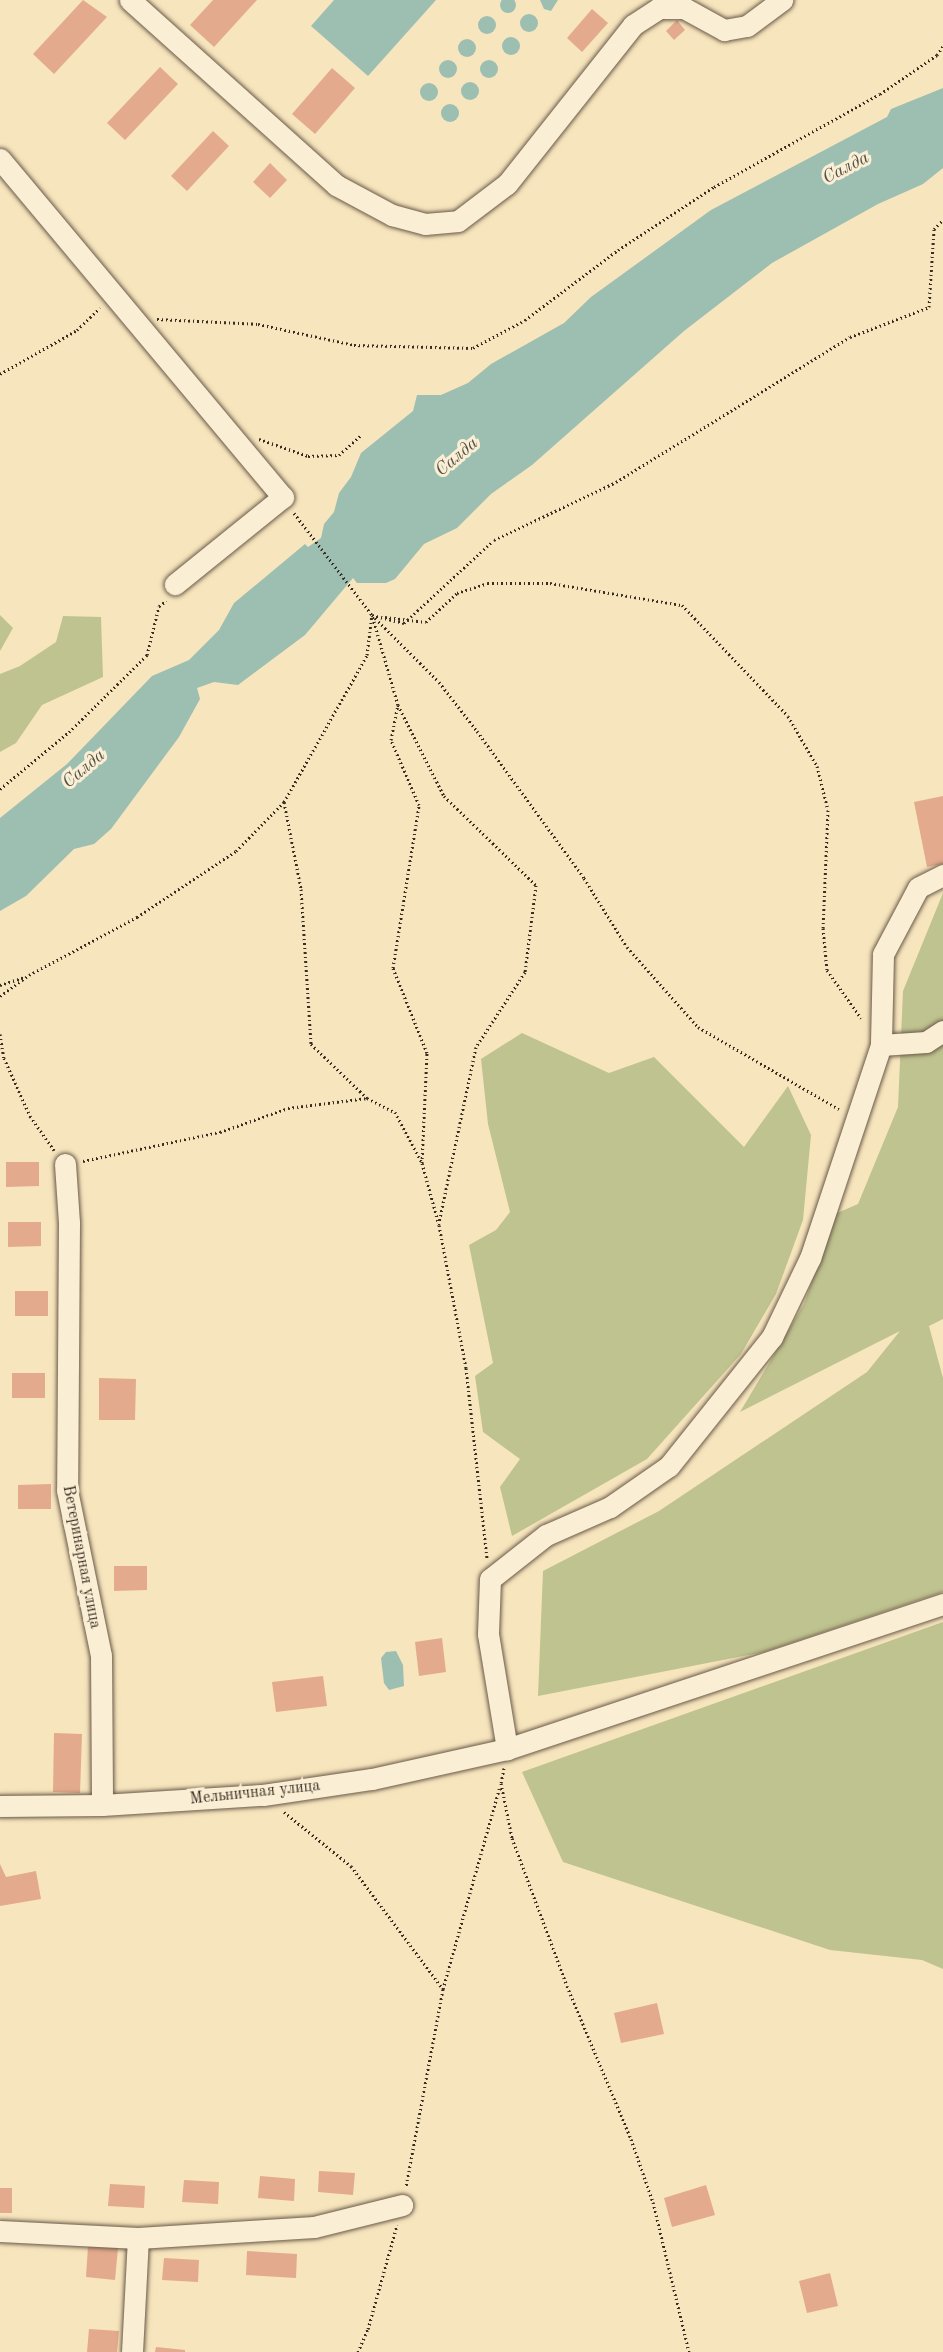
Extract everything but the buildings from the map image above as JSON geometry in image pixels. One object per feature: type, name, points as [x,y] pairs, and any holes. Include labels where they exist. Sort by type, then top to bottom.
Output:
[{"type":"street","points":[[130,0],[336,185],[392,215],[425,224],[459,221],[507,184],[633,25],[659,8],[684,8],[724,30],[747,26],[782,0]]},
{"type":"street","points":[[0,159],[283,497],[172,592]]},
{"type":"street","points":[[507,1749],[488,1634],[490,1579],[546,1535],[610,1508],[669,1466],[722,1401],[777,1327],[810,1258],[880,1045],[883,954],[918,888],[943,874]]},
{"type":"street","points":[[880,1045],[926,1042],[943,1031]]},
{"type":"street","name":"Ветеринарная улица","points":[[65,1164],[69,1223],[67,1490],[100,1655],[102,1805]]},
{"type":"street","name":"Мельничная улица","points":[[0,1806],[102,1805],[263,1795],[372,1779],[507,1749],[943,1604]]},
{"type":"street","points":[[0,2231],[138,2238],[314,2227],[402,2205]]},
{"type":"street","points":[[132,2352],[138,2238]]},
{"type":"path","points":[[154,319],[258,324],[354,345],[473,348],[525,320],[618,250],[714,187],[880,94],[937,55],[943,46]]},
{"type":"path","points":[[372,615],[404,623],[494,540],[616,482],[850,337],[929,307],[934,229],[943,220]]},
{"type":"path","points":[[0,374],[77,330],[101,307],[101,279]]},
{"type":"path","points":[[255,437],[308,456],[339,455],[362,435]]},
{"type":"path","points":[[291,510],[372,615],[446,690],[584,879],[627,947],[698,1027],[856,1119]]},
{"type":"path","points":[[372,615],[426,622],[457,593],[488,583],[550,583],[682,605],[788,716],[817,766],[828,810],[823,928],[827,970],[865,1026]]},
{"type":"path","points":[[0,789],[61,739],[147,655],[159,606],[172,592]]},
{"type":"path","points":[[372,615],[398,705],[444,796],[536,885],[525,972],[477,1047],[439,1225]]},
{"type":"path","points":[[0,985],[29,975],[90,946],[236,851],[284,802],[367,655],[372,615]]},
{"type":"path","points":[[398,705],[391,740],[419,805],[393,968],[427,1053],[422,1163]]},
{"type":"path","points":[[284,802],[301,889],[302,954],[311,1044],[367,1098],[395,1112],[422,1163],[439,1225],[466,1368],[490,1579]]},
{"type":"path","points":[[0,996],[29,975]]},
{"type":"path","points":[[0,1034],[4,1058],[30,1116],[65,1164],[219,1132],[288,1108],[367,1098]]},
{"type":"path","points":[[358,2352],[368,2329],[402,2205],[443,1989],[501,1783],[507,1749]]},
{"type":"path","points":[[501,1783],[520,1859],[653,2202],[689,2352]]},
{"type":"path","points":[[263,1795],[351,1866],[443,1989]]},
{"type":"green space","points":[[0,615],[13,628],[0,651]]},
{"type":"green space","points":[[63,616],[101,617],[103,677],[42,705],[16,743],[0,752],[0,674],[20,666],[56,642]]},
{"type":"green space","points":[[943,893],[943,1319],[929,1326],[943,1378],[943,1592],[764,1652],[538,1696],[543,1571],[659,1511],[867,1372],[900,1331],[740,1412],[804,1304],[835,1214],[858,1204],[898,1107],[903,991]]},
{"type":"green space","points":[[522,1033],[609,1073],[654,1057],[744,1147],[788,1086],[811,1135],[803,1220],[776,1294],[741,1354],[647,1459],[512,1536],[500,1487],[520,1459],[483,1432],[475,1376],[493,1363],[469,1245],[496,1230],[510,1212],[488,1124],[481,1059]]},
{"type":"green space","points":[[943,1622],[943,1969],[922,1960],[830,1950],[563,1862],[522,1772]]},
{"type":"water","points":[[508,-3],[516,5],[508,13],[500,5]]},
{"type":"water","points":[[334,0],[436,0],[368,76],[311,26]]},
{"type":"water","points":[[540,0],[558,0],[551,11],[544,9]]},
{"type":"water","points":[[529,14],[535,17],[538,23],[535,29],[529,32],[523,29],[520,23],[523,17]]},
{"type":"water","points":[[487,16],[493,19],[496,25],[493,31],[487,34],[481,31],[478,25],[481,19]]},
{"type":"water","points":[[511,37],[517,40],[520,46],[517,52],[511,55],[505,52],[502,46],[505,40]]},
{"type":"water","points":[[467,39],[473,42],[476,48],[473,54],[467,57],[461,54],[458,48],[461,42]]},
{"type":"water","points":[[448,60],[454,63],[457,69],[454,75],[448,78],[442,75],[439,69],[442,63]]},
{"type":"water","points":[[489,60],[495,63],[498,69],[495,75],[489,78],[483,75],[480,69],[483,63]]},
{"type":"water","points":[[470,82],[476,85],[479,91],[476,97],[470,100],[464,97],[461,91],[464,85]]},
{"type":"water","points":[[429,83],[435,86],[438,92],[435,98],[429,101],[423,98],[420,92],[423,86]]},
{"type":"water","name":"Салда","points":[[943,88],[943,168],[923,184],[878,204],[772,263],[684,331],[532,465],[491,494],[457,528],[424,544],[395,579],[386,583],[357,583],[353,578],[305,635],[238,685],[214,682],[197,688],[200,699],[179,737],[111,829],[94,844],[74,849],[26,896],[0,911],[0,818],[67,764],[152,676],[189,660],[219,630],[234,603],[305,544],[308,547],[321,538],[324,524],[334,512],[339,493],[351,477],[361,453],[413,411],[417,395],[441,395],[468,383],[491,364],[564,323],[591,297],[711,210],[887,117],[891,109]]},
{"type":"water","points":[[450,104],[456,107],[459,113],[456,119],[450,122],[444,119],[441,113],[444,107]]},
{"type":"water","points":[[396,1651],[403,1665],[404,1686],[389,1690],[384,1683],[381,1658],[386,1652]]}]
